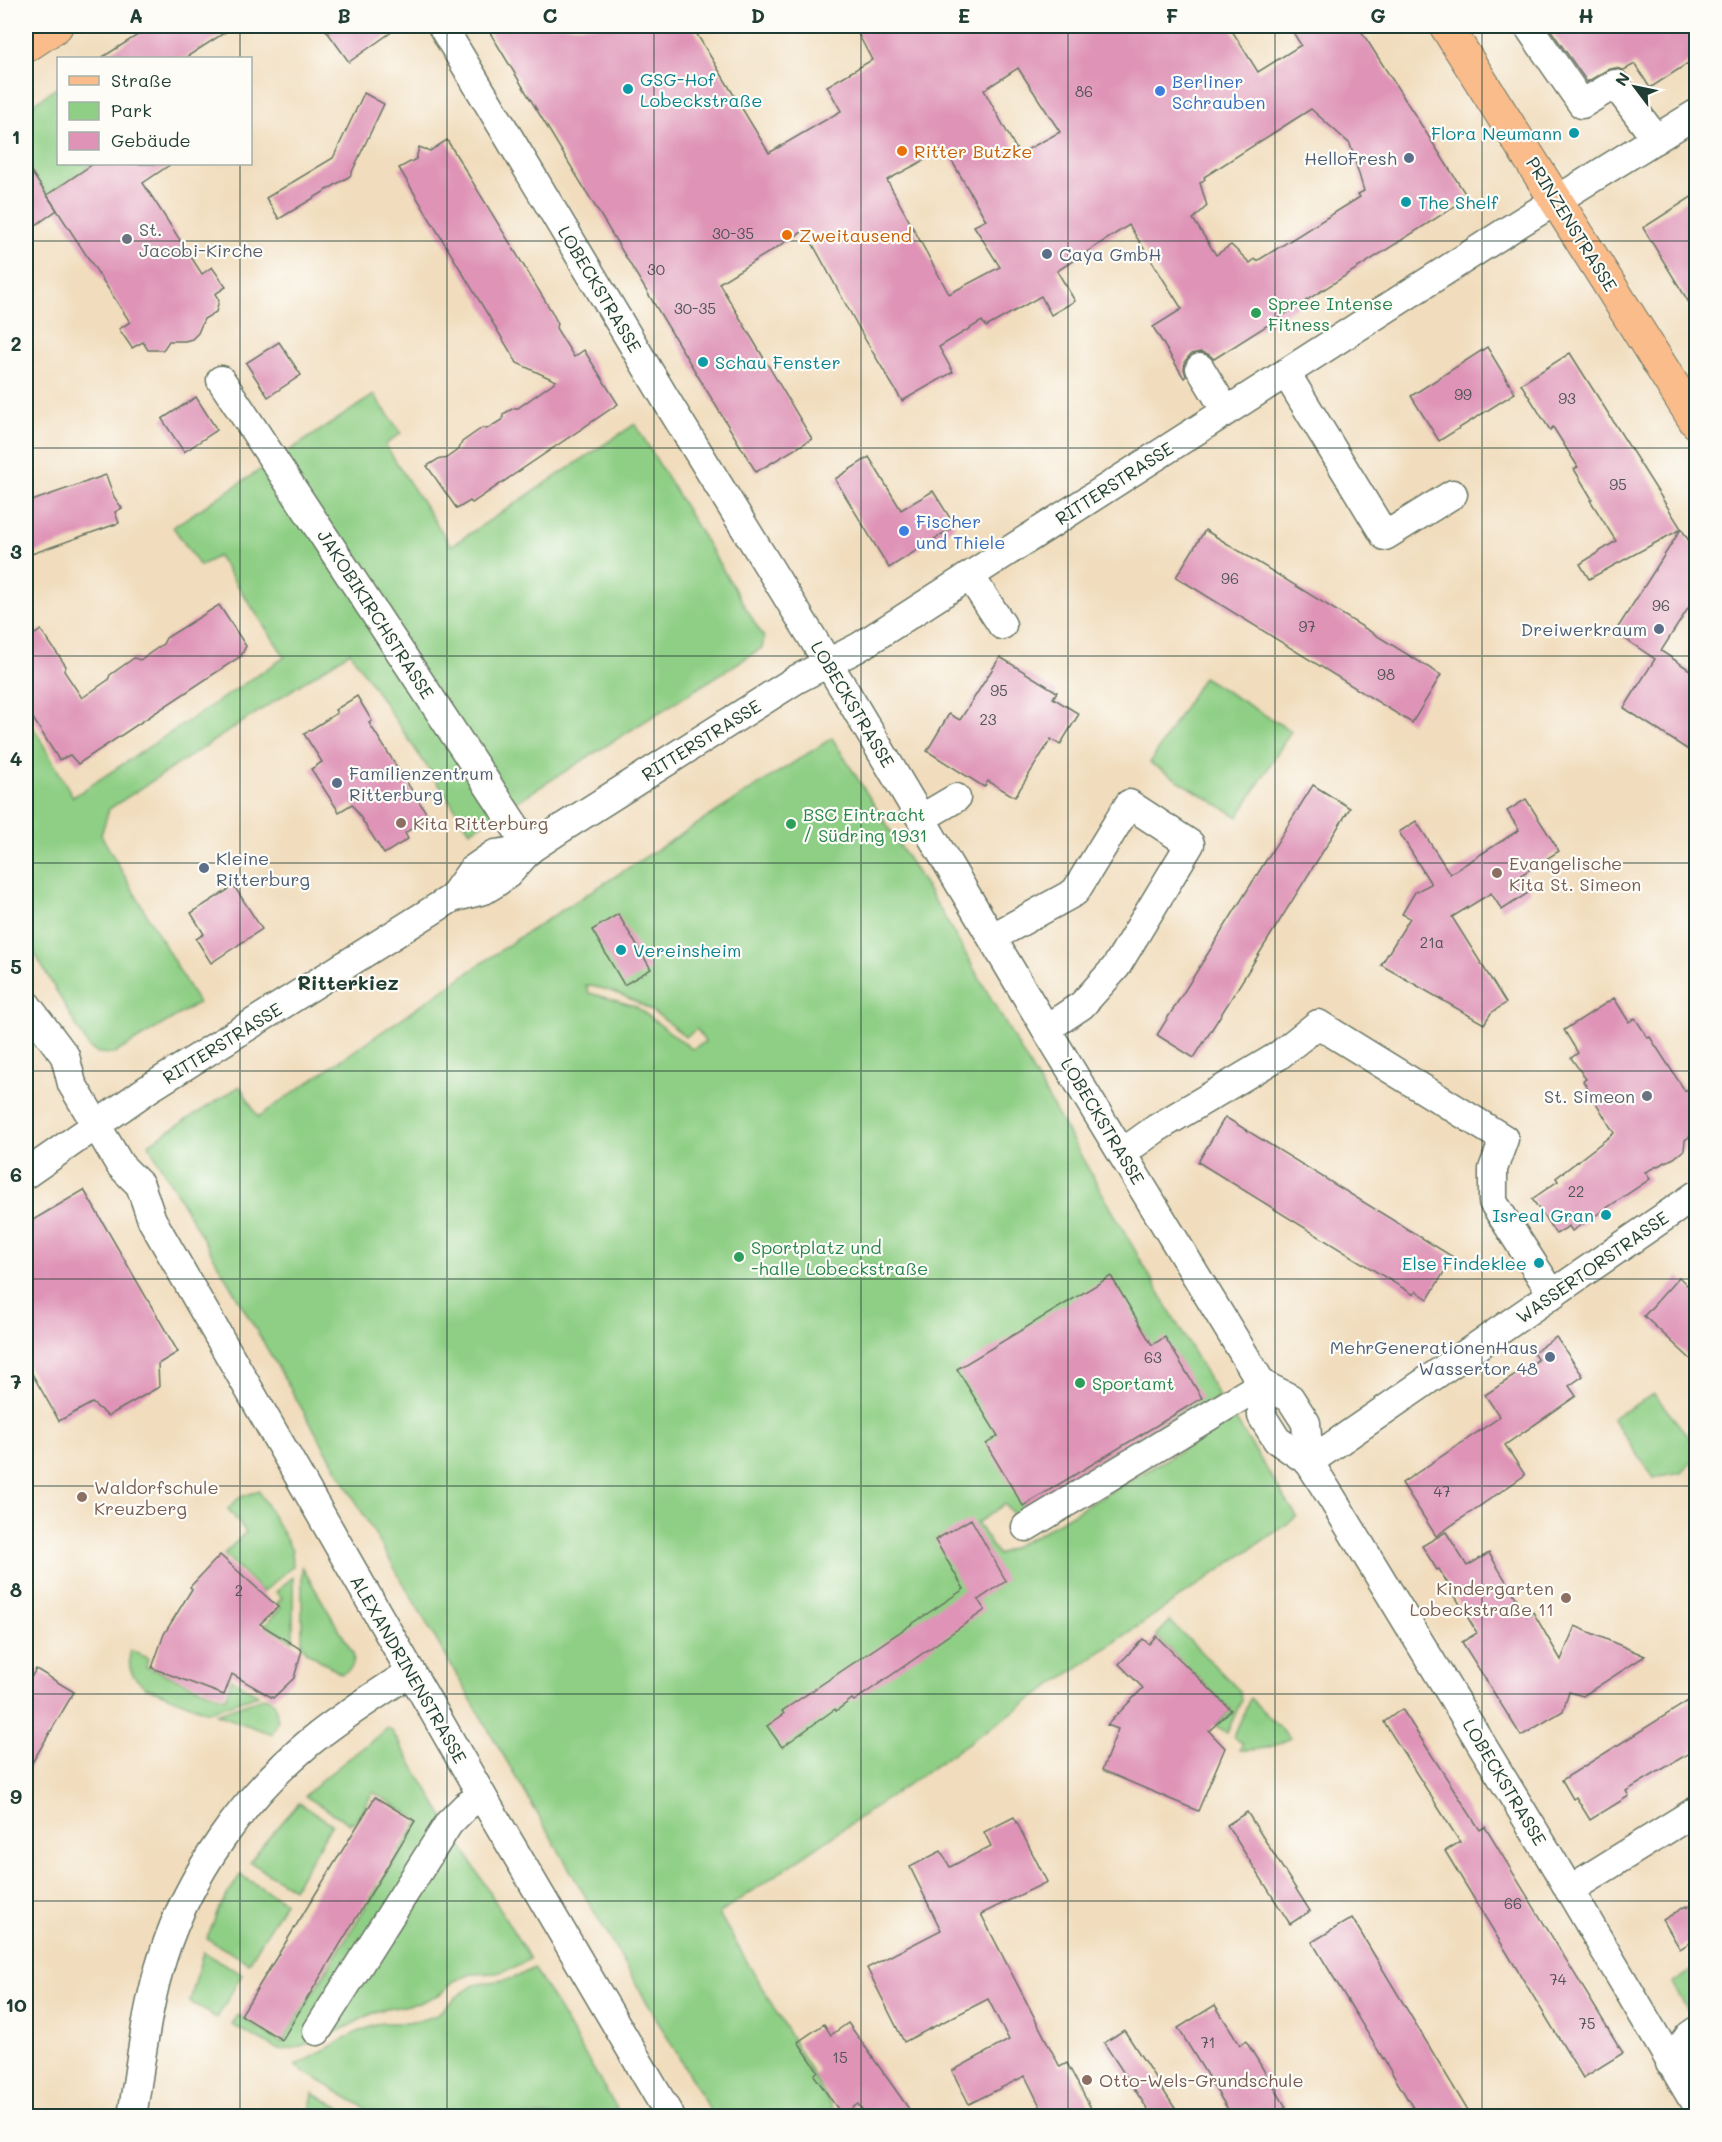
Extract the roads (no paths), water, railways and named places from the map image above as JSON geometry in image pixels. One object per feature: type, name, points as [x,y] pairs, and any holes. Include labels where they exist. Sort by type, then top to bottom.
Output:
[{"type":"main road","points":[[26,46],[56,26]]},
{"type":"main road","name":"PRINZENSTRASSE","points":[[1446,26],[1558,200],[1696,422]]},
{"type":"street","name":"LOBECKSTRASSE","points":[[442,26],[1262,1384],[1262,1416],[1265,1421],[1277,1440],[1309,1462],[1569,1890],[1696,2105]]},
{"type":"street","points":[[1528,26],[1582,104],[1615,84],[1656,140]]},
{"type":"street","name":"RITTERSTRASSE","points":[[26,1174],[148,1089],[452,898],[472,870],[495,854],[530,849],[798,679],[859,647],[1226,411],[1696,114]]},
{"type":"street","points":[[1200,368],[1226,411]]},
{"type":"street","points":[[1286,373],[1384,536],[1453,494]]},
{"type":"street","name":"JAKOBIKIRCHSTRASSE","points":[[221,380],[530,849]]},
{"type":"street","points":[[970,576],[1002,625]]},
{"type":"street","points":[[922,818],[956,798]]},
{"type":"street","points":[[993,937],[1075,892],[1129,804],[1190,844],[1116,967],[1082,1005],[1046,1029]]},
{"type":"street","name":"ALEXANDRINENSTRASSE","points":[[28,1008],[47,1058],[54,1068],[72,1084],[120,1165],[140,1185],[152,1220],[482,1796],[670,2116]]},
{"type":"street","points":[[1122,1153],[1157,1128],[1278,1056],[1318,1024],[1504,1140],[1493,1170],[1493,1202],[1553,1295]]},
{"type":"street","name":"WASSERTORSTRASSE","points":[[1309,1462],[1696,1195]]},
{"type":"street","points":[[1026,1527],[1262,1384]]},
{"type":"street","points":[[132,2116],[149,2008],[162,1958],[186,1899],[213,1854],[249,1802],[291,1759],[356,1708],[411,1672]]},
{"type":"street","points":[[317,2031],[449,1823],[466,1806],[482,1796]]},
{"type":"street","points":[[1569,1890],[1696,1811]]},
{"type":"street","points":[[1670,2063],[1689,2036],[1696,2031]]},
{"type":"place","name":"GSG-Hof Lobeckstraße","points":[[628,89]]},
{"type":"place","name":"Berliner Schrauben","points":[[1160,91]]},
{"type":"place","name":"Flora Neumann","points":[[1574,133]]},
{"type":"place","name":"Ritter Butzke","points":[[902,151]]},
{"type":"place","name":"HelloFresh","points":[[1409,158]]},
{"type":"place","name":"The Shelf","points":[[1406,202]]},
{"type":"place","name":"Zweitausend","points":[[787,235]]},
{"type":"place","name":"St. Jacobi-Kirche","points":[[127,239]]},
{"type":"place","name":"Caya GmbH‍","points":[[1047,254]]},
{"type":"place","name":"Spree Intense Fitness","points":[[1256,313]]},
{"type":"place","name":"Schau Fenster","points":[[703,362]]},
{"type":"place","name":"Fischer und Thiele","points":[[904,531]]},
{"type":"place","name":"Dreiwerkraum","points":[[1659,629]]},
{"type":"place","name":"Familienzentrum Ritterburg","points":[[337,783]]},
{"type":"place","name":"Kita Ritterburg","points":[[401,823]]},
{"type":"place","name":"BSC Eintracht / Südring 1931","points":[[791,824]]},
{"type":"place","name":"Kleine Ritterburg","points":[[204,868]]},
{"type":"place","name":"Evangelische Kita St. Simeon","points":[[1497,873]]},
{"type":"place","name":"Vereinsheim","points":[[621,950]]},
{"type":"place","name":"St. Simeon","points":[[1647,1096]]},
{"type":"place","name":"Isreal Gran","points":[[1606,1215]]},
{"type":"place","name":"Sportplatz und -halle Lobeckstraße","points":[[739,1257]]},
{"type":"place","name":"Else Findeklee","points":[[1539,1263]]},
{"type":"place","name":"MehrGenerationenHaus Wassertor 48","points":[[1550,1357]]},
{"type":"place","name":"Sportamt","points":[[1080,1383]]},
{"type":"place","name":"Waldorfschule Kreuzberg","points":[[82,1497]]},
{"type":"place","name":"Kindergarten Lobeckstraße 11","points":[[1566,1598]]},
{"type":"place","name":"Otto-Wels-Grundschule","points":[[1087,2080]]},
{"type":"district","name":"Ritterkiez","points":[[348,982]]}]
